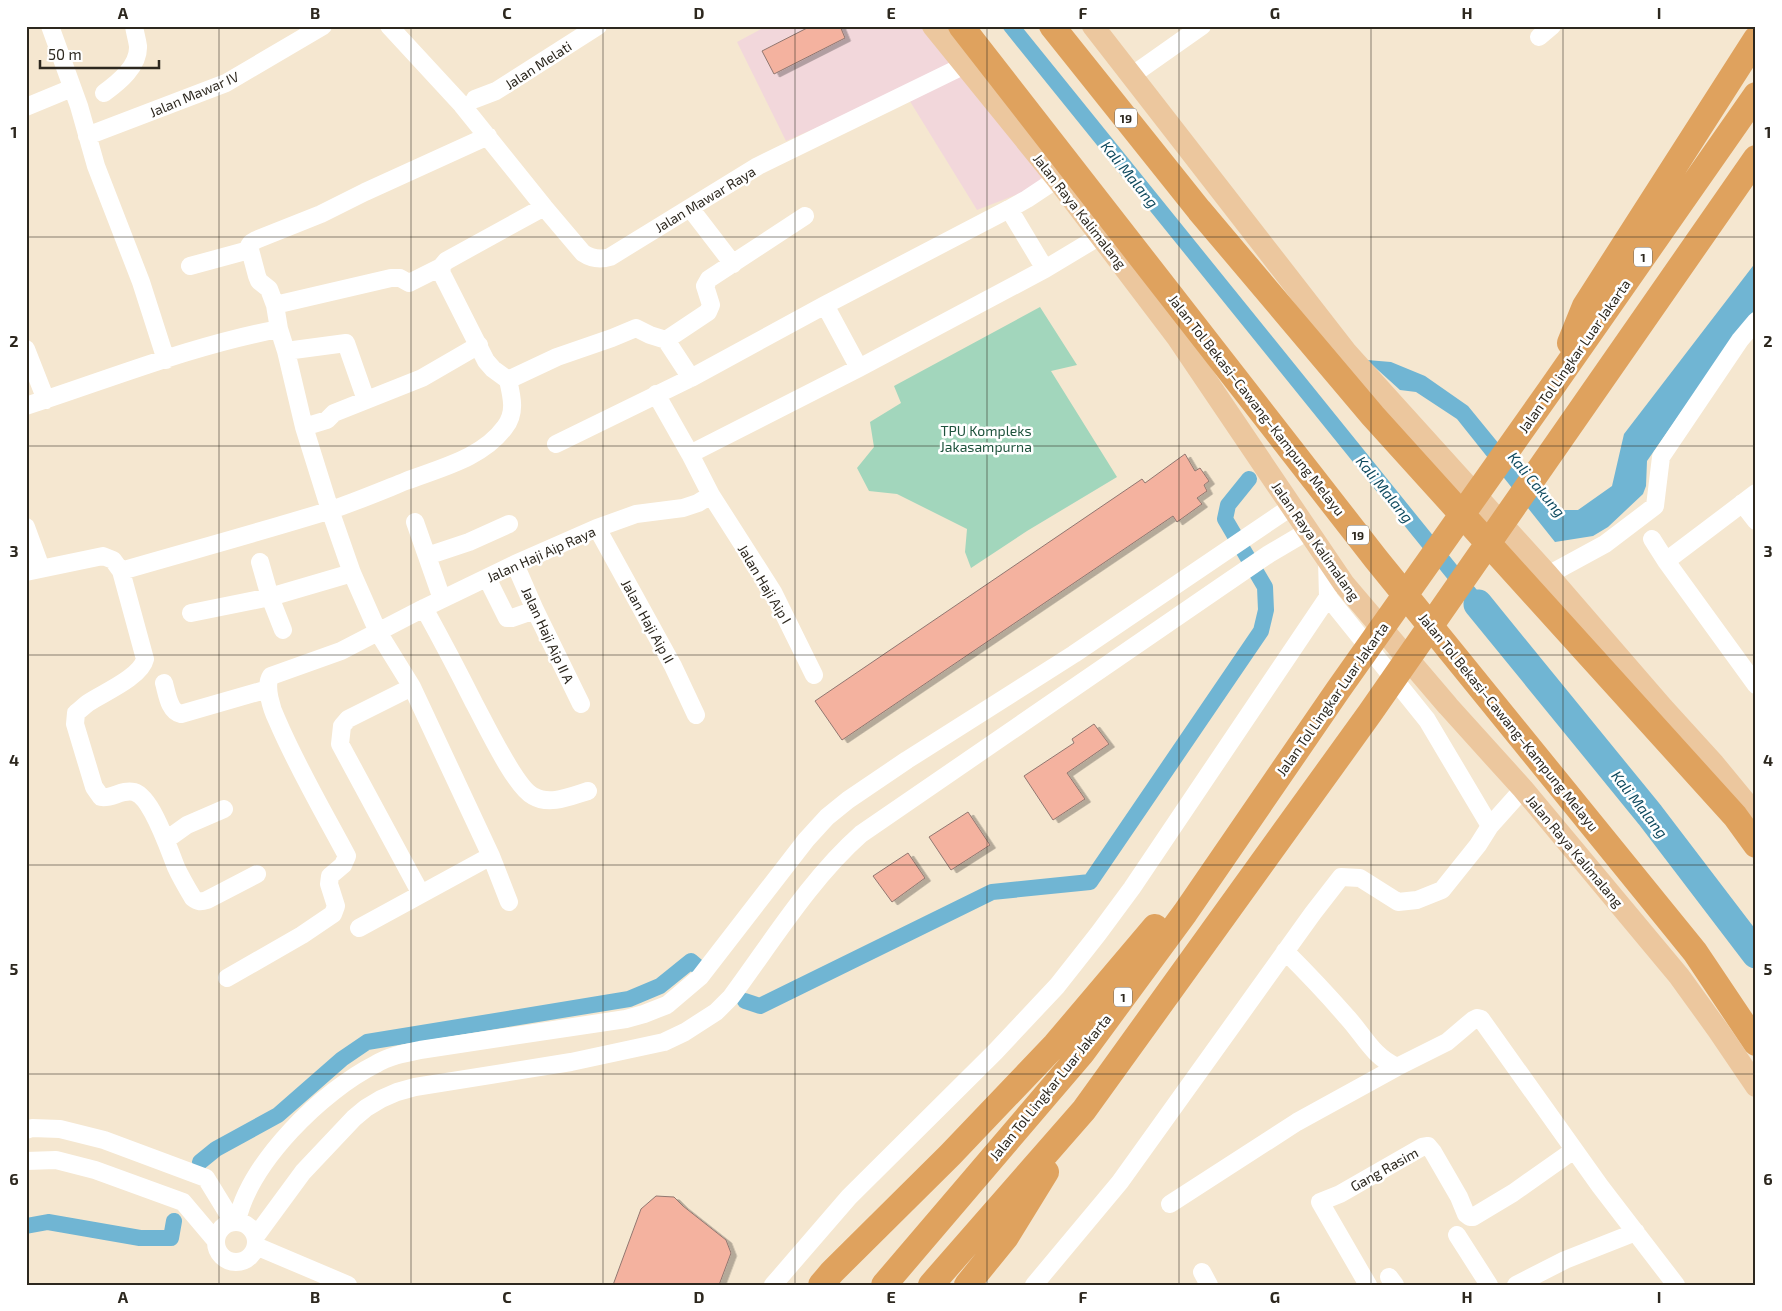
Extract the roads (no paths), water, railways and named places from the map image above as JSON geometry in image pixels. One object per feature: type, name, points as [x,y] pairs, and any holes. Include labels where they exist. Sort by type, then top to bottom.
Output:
[{"type":"highway","name":"Jalan Tol Bekasi–Cawang–Kampung Melayu","points":[[961,26],[1376,559],[1696,952],[1756,1044]]},
{"type":"highway","name":"19","points":[[1052,26],[1200,210],[1372,416],[1735,816],[1756,844]]},
{"type":"highway","points":[[1076,26],[1200,210]]},
{"type":"highway","points":[[1550,390],[1585,306],[1756,39]]},
{"type":"highway","name":"Jalan Tol Lingkar Luar Jakarta","points":[[884,1285],[1082,1053],[1185,913],[1338,690],[1756,96]]},
{"type":"highway","points":[[966,1285],[1006,1237],[1084,1110],[1370,714],[1756,158]]},
{"type":"highway","points":[[822,1285],[832,1272],[950,1155],[1055,1046],[1263,798]]},
{"type":"highway","points":[[931,1285],[1084,1110]]},
{"type":"main road","name":"Jalan Raya Kalimalang","points":[[932,26],[1057,179],[1176,337],[1344,584],[1523,789],[1679,976],[1756,1086]]},
{"type":"main road","points":[[1093,26],[1348,353],[1548,575],[1714,764],[1756,815]]},
{"type":"street","points":[[50,26],[72,88],[96,166],[141,282],[166,360]]},
{"type":"street","points":[[104,93],[119,82],[135,60],[138,48],[134,26]]},
{"type":"street","name":"Jalan Mawar IV","points":[[87,136],[226,83],[323,26]]},
{"type":"street","name":"Jalan Mawar Raya","points":[[389,26],[462,105],[544,208],[583,253],[590,257],[604,259],[758,166],[965,66]]},
{"type":"street","name":"Jalan Melati","points":[[475,100],[496,91],[598,26]]},
{"type":"street","points":[[1131,76],[1202,26]]},
{"type":"street","points":[[26,107],[72,88]]},
{"type":"street","points":[[488,136],[321,214],[256,240],[251,243],[249,250],[257,276],[269,289],[275,305],[279,329],[304,427],[352,573],[378,632],[412,687],[491,856],[509,902]]},
{"type":"street","points":[[556,444],[691,378],[825,305],[1010,209],[1057,179]]},
{"type":"street","points":[[275,305],[391,278],[400,278],[409,283],[441,267],[446,261],[544,208]]},
{"type":"street","points":[[690,208],[733,264]]},
{"type":"street","points":[[1010,209],[1045,270]]},
{"type":"street","points":[[666,340],[708,312],[711,305],[705,286],[706,282],[805,216]]},
{"type":"street","points":[[690,454],[1045,270],[1100,236]]},
{"type":"street","points":[[190,266],[249,250]]},
{"type":"street","points":[[121,571],[330,510],[450,464],[484,447],[504,428],[511,418],[513,401],[508,380],[486,361],[442,274],[441,267]]},
{"type":"street","points":[[825,305],[859,368]]},
{"type":"street","points":[[1548,575],[1605,544],[1655,506],[1661,457],[1740,340],[1756,321]]},
{"type":"street","points":[[508,380],[557,357],[636,328],[666,340],[691,378]]},
{"type":"street","points":[[26,406],[231,340],[279,329]]},
{"type":"street","points":[[286,351],[346,343],[366,400]]},
{"type":"street","points":[[304,427],[327,420],[331,414],[422,378],[479,345]]},
{"type":"street","points":[[26,349],[46,400]]},
{"type":"street","name":"Jalan Haji Aip I","points":[[656,394],[711,496],[773,592],[814,675]]},
{"type":"street","name":"Jalan Haji Aip Raya","points":[[268,689],[268,681],[271,676],[341,651],[515,564],[598,528],[636,514],[683,508],[711,496]]},
{"type":"street","points":[[1666,561],[1749,498],[1756,521]]},
{"type":"street","points":[[235,1222],[240,1207],[267,1159],[290,1131],[322,1099],[376,1064],[397,1055],[420,1050],[626,1019],[667,1004],[700,978],[806,840],[827,817],[848,800],[1074,654],[1254,530],[1291,507]]},
{"type":"street","points":[[416,522],[442,600]]},
{"type":"street","points":[[427,556],[469,542],[509,524]]},
{"type":"street","points":[[26,527],[33,570],[102,556],[113,560],[121,571],[144,651],[144,662],[134,674],[86,704],[76,713],[75,724],[97,793],[105,798],[124,791],[140,794],[147,802],[166,840],[177,869],[193,898],[197,901],[207,900],[257,874]]},
{"type":"street","name":"Jalan Haji Aip II","points":[[598,528],[673,666],[696,715]]},
{"type":"street","points":[[348,1285],[256,1241],[252,1229],[245,1224],[235,1222],[225,1225],[218,1232],[216,1241],[218,1251],[224,1259],[234,1263],[244,1261],[252,1255],[256,1241],[303,1172],[354,1118],[380,1099],[396,1092],[415,1087],[571,1062],[664,1042],[685,1032],[716,1012],[731,997],[833,861],[861,834],[1238,575],[1308,531]]},
{"type":"street","points":[[1652,539],[1756,685]]},
{"type":"street","points":[[773,1285],[849,1197],[995,1052],[1063,978],[1132,888],[1328,597],[1327,560]]},
{"type":"street","points":[[260,562],[270,597],[283,630]]},
{"type":"street","name":"Jalan Haji Aip II A","points":[[515,564],[535,610],[581,704]]},
{"type":"street","points":[[192,613],[270,597],[352,573]]},
{"type":"street","points":[[486,578],[507,618],[535,610]]},
{"type":"street","points":[[1328,597],[1427,720],[1490,826]]},
{"type":"street","points":[[424,608],[498,748],[521,785],[531,796],[541,800],[557,800],[588,791]]},
{"type":"street","points":[[164,683],[173,709],[177,714],[268,689],[276,718],[304,776],[347,856],[343,864],[330,876],[329,884],[336,906],[333,914],[302,935],[227,978]]},
{"type":"street","points":[[412,687],[348,719],[342,726],[340,744],[421,894]]},
{"type":"street","points":[[1034,1285],[1120,1182],[1285,951],[1341,877],[1360,878],[1398,902],[1417,900],[1442,890],[1478,845],[1490,826],[1523,789]]},
{"type":"street","points":[[166,840],[187,825],[224,809]]},
{"type":"street","points":[[359,928],[491,856]]},
{"type":"street","points":[[1285,951],[1347,1017],[1377,1055],[1385,1062],[1398,1066]]},
{"type":"street","points":[[1170,1204],[1297,1122],[1398,1066],[1447,1042],[1477,1018],[1481,1019],[1600,1186],[1676,1285]]},
{"type":"street","points":[[26,1130],[32,1128],[60,1129],[104,1140],[206,1178],[235,1222]]},
{"type":"street","name":"Gang Rasim","points":[[1368,1285],[1320,1202],[1340,1194],[1422,1147],[1428,1146],[1434,1152],[1459,1197],[1466,1214],[1473,1217],[1513,1193],[1574,1150]]},
{"type":"street","points":[[26,1161],[56,1160],[95,1170],[183,1202],[216,1241]]},
{"type":"street","points":[[1516,1285],[1565,1260],[1636,1232]]},
{"type":"street","points":[[1457,1235],[1489,1285]]},
{"type":"water","points":[[1756,262],[1756,308],[1647,461],[1646,486],[1643,494],[1608,527],[1593,536],[1555,542],[1457,419],[1416,392],[1400,390],[1367,360],[1391,362],[1425,376],[1468,406],[1553,510],[1578,510],[1612,486],[1624,434]]},
{"type":"waterway","name":"Kali Malang","points":[[1011,26],[1478,604]]},
{"type":"waterway","points":[[745,1001],[760,1006],[992,892],[1090,882],[1261,631],[1266,610],[1265,587],[1225,519],[1228,505],[1249,479]]},
{"type":"waterway","name":"Kali Malang","points":[[1478,604],[1650,815],[1756,954]]},
{"type":"waterway","points":[[200,1162],[216,1149],[278,1115],[342,1059],[367,1042],[629,999],[660,986],[691,961],[698,967]]},
{"type":"waterway","points":[[26,1226],[48,1222],[140,1238],[171,1238],[174,1221]]},
{"type":"park label","name":"TPU Kompleks Jakasampurna","points":[[986,438]]},
{"type":"water label","name":"Kali Cakung","points":[[1537,484]]}]
